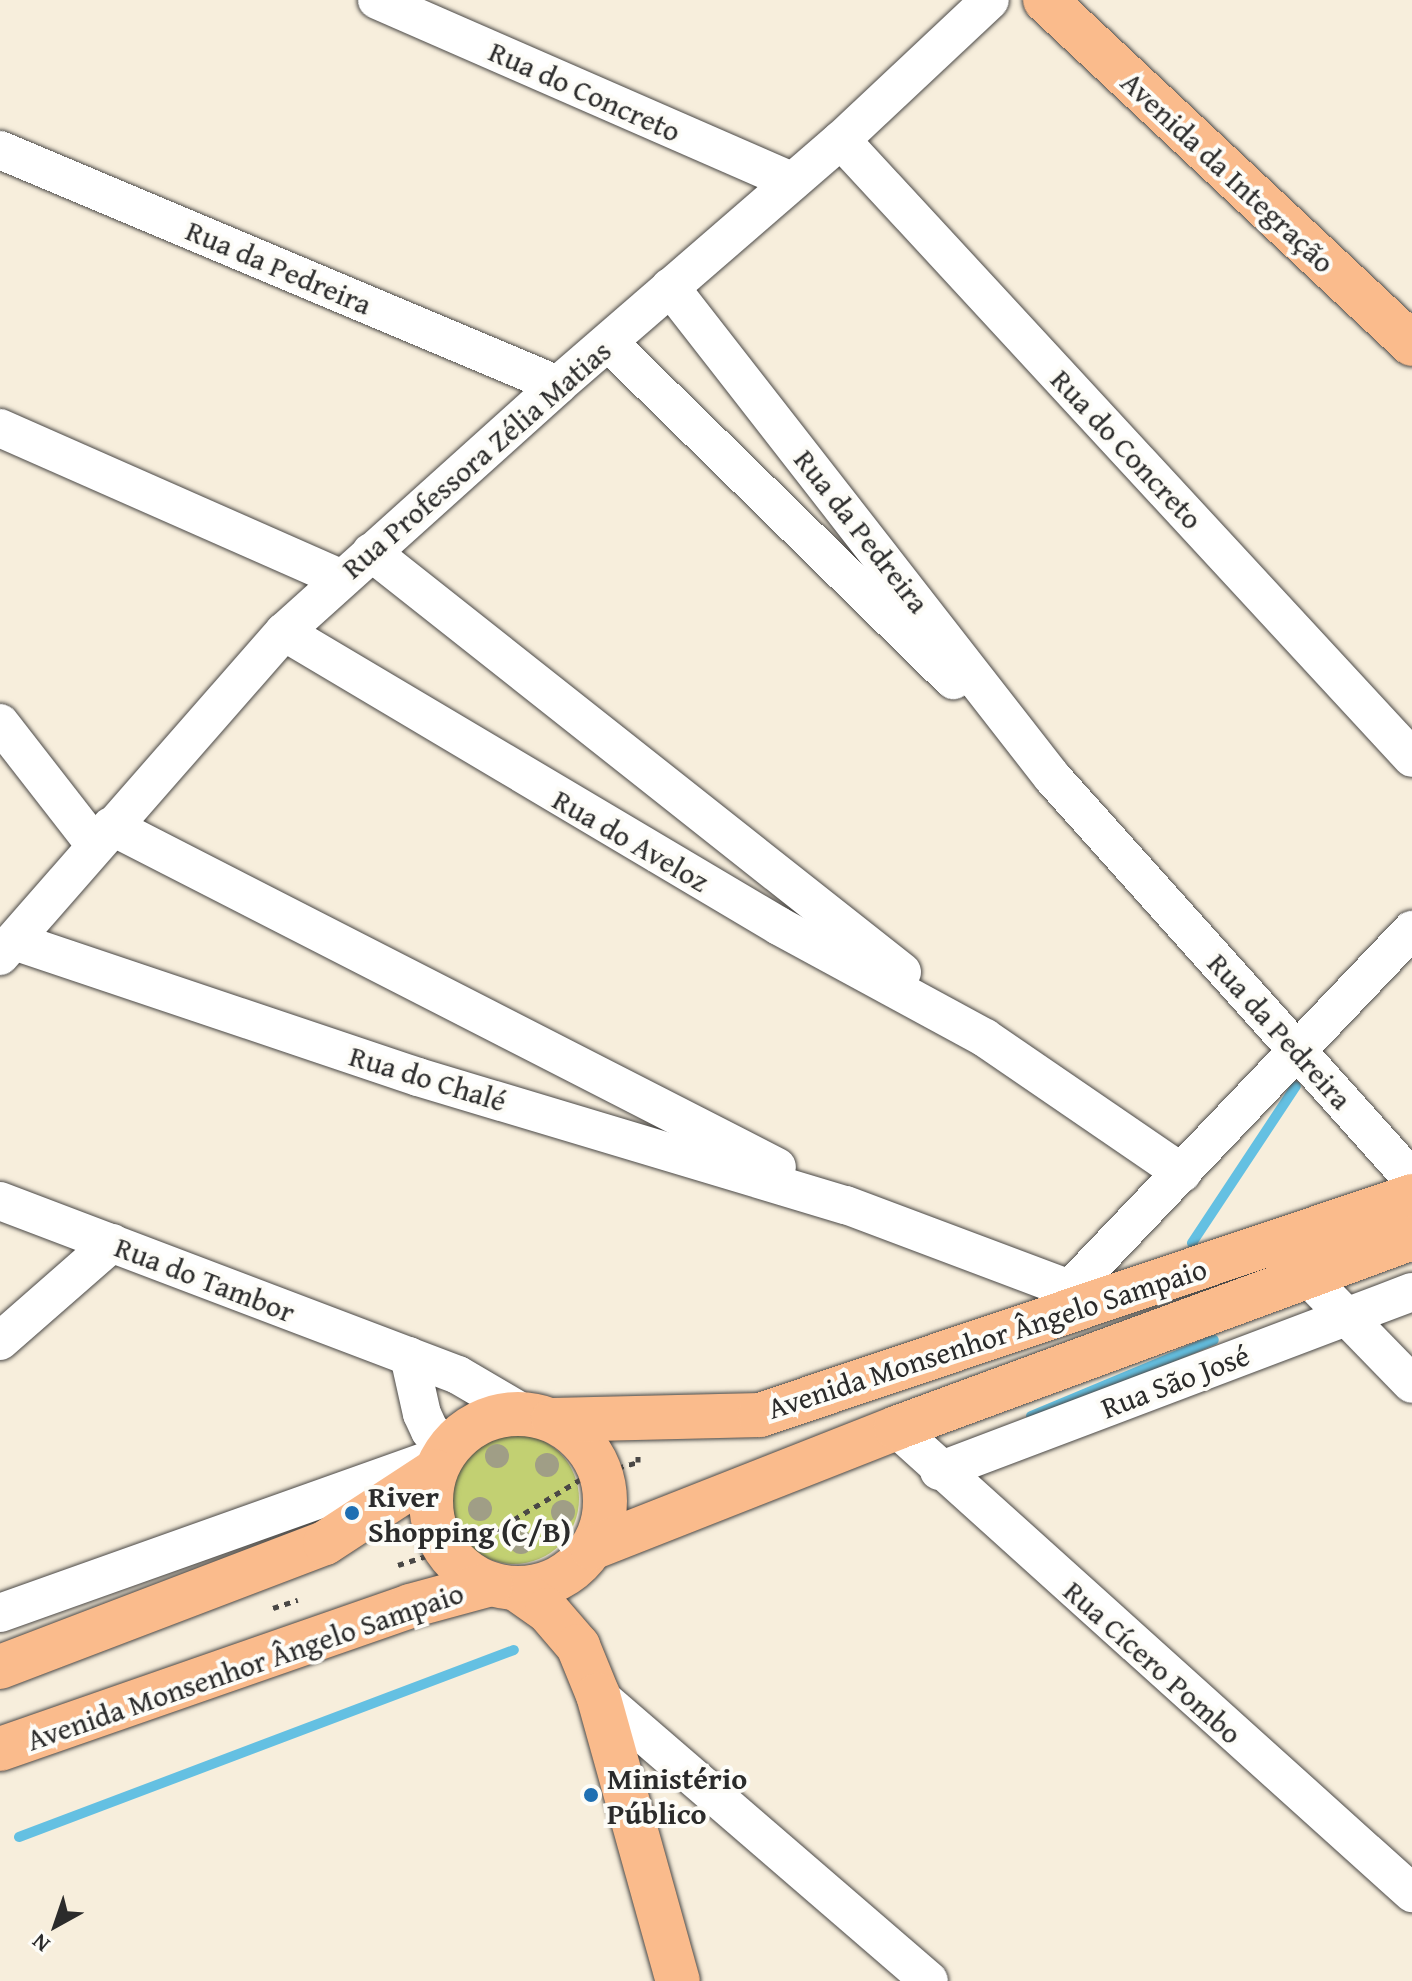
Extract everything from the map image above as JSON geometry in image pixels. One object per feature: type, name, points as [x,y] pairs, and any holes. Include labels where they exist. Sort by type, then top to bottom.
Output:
[{"type":"main road","name":"Avenida da Integração","points":[[1045,0],[1412,344]]},
{"type":"main road","name":"Avenida Monsenhor Ângelo Sampaio","points":[[538,1417],[760,1415],[1408,1173]]},
{"type":"main road","name":"Avenida Monsenhor Ângelo Sampaio","points":[[592,1548],[896,1428],[1305,1274],[1412,1238]]},
{"type":"main road","points":[[0,1667],[325,1543],[442,1457],[469,1427],[495,1416],[538,1417],[589,1450],[600,1472],[605,1498],[592,1548],[572,1570],[546,1584],[503,1586]]},
{"type":"main road","points":[[442,1457],[430,1498],[434,1526],[446,1551],[466,1571],[503,1586],[547,1610],[578,1646],[598,1695],[678,1981]]},
{"type":"main road","name":"Avenida Monsenhor Ângelo Sampaio","points":[[0,1749],[410,1606],[503,1586]]},
{"type":"street","name":"Rua do Concreto","points":[[377,0],[792,181]]},
{"type":"street","name":"Rua Professora Zélia Matias","points":[[7,948],[284,632],[340,578],[558,385],[841,140],[990,0]]},
{"type":"street","name":"Rua do Concreto","points":[[841,140],[1412,758]]},
{"type":"street","name":"Rua da Pedreira","points":[[0,150],[558,385]]},
{"type":"street","name":"Rua da Pedreira","points":[[670,287],[810,462],[1052,777]]},
{"type":"street","name":"Rua da Pedreira","points":[[609,343],[1052,777],[1408,1173]]},
{"type":"street","points":[[0,428],[340,578]]},
{"type":"street","points":[[767,498],[810,462]]},
{"type":"street","name":"Rua do Aveloz","points":[[371,552],[985,1038],[1182,1173]]},
{"type":"street","name":"Rua do Aveloz","points":[[284,632],[701,880],[985,1038]]},
{"type":"street","points":[[0,723],[103,835]]},
{"type":"street","name":"Rua do Chalé","points":[[103,835],[658,1102],[846,1205]]},
{"type":"street","points":[[701,880],[732,837]]},
{"type":"street","points":[[1080,1297],[1182,1173],[1295,1048],[1412,930]]},
{"type":"street","name":"Rua do Chalé","points":[[7,948],[418,1077],[846,1205],[1080,1297]]},
{"type":"street","name":"Rua do Tambor","points":[[0,1201],[479,1384],[538,1417]]},
{"type":"street","points":[[0,1341],[112,1243]]},
{"type":"street","points":[[1305,1274],[1412,1384]]},
{"type":"street","name":"Rua São José","points":[[939,1471],[1412,1292]]},
{"type":"street","points":[[0,1613],[442,1457],[422,1414],[409,1356]]},
{"type":"street","name":"Rua Cícero Pombo","points":[[896,1428],[939,1471],[1412,1893]]},
{"type":"street","points":[[598,1695],[929,1981]]},
{"type":"green space","points":[[514,1434],[539,1439],[560,1453],[574,1474],[579,1499],[574,1524],[560,1545],[539,1559],[514,1564],[489,1559],[468,1545],[454,1524],[449,1499],[454,1474],[468,1453],[489,1439]]},
{"type":"waterway","points":[[1192,1243],[1296,1086]]},
{"type":"waterway","points":[[1031,1416],[1214,1340]]},
{"type":"waterway","points":[[19,1837],[514,1650]]},
{"type":"place","name":"River Shopping (C/B)","points":[[352,1513]]},
{"type":"place","name":"Ministério Público","points":[[591,1795]]}]
